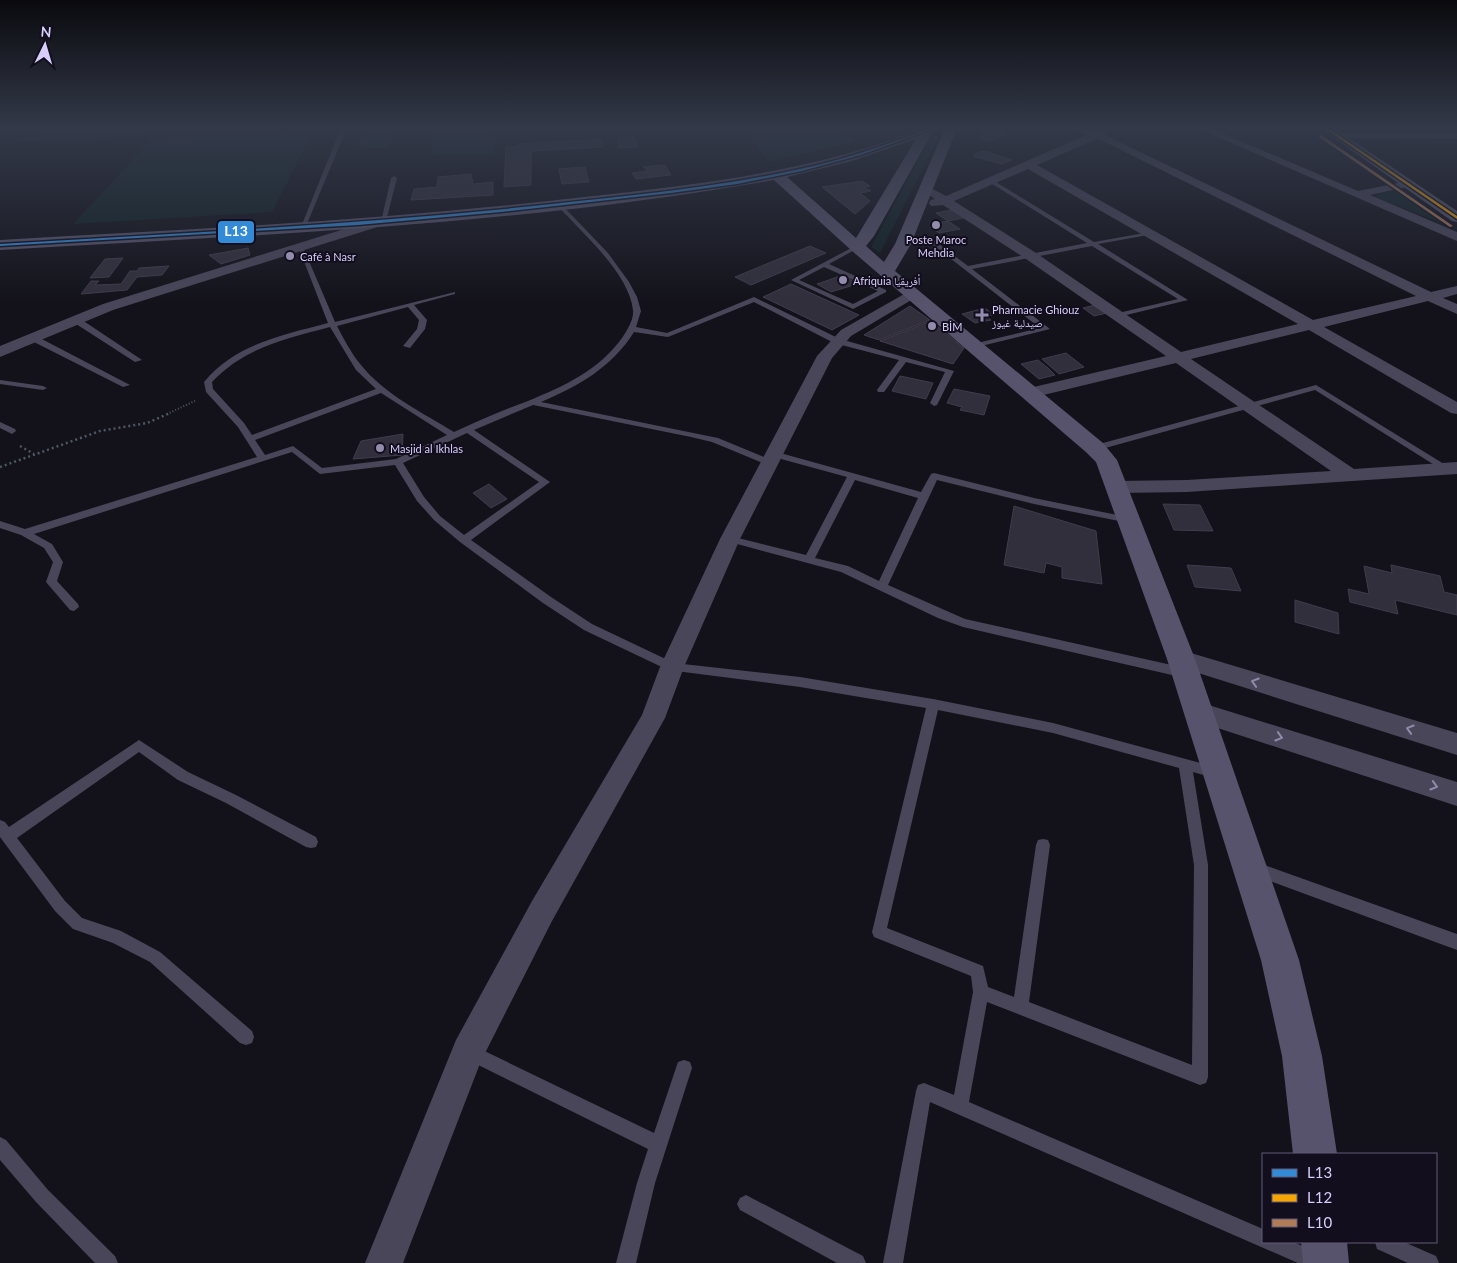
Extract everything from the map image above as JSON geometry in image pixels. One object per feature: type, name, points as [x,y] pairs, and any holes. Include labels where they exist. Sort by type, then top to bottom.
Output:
[{"type":"street","points":[[0,245],[383,221],[560,205],[691,187]]},
{"type":"street","points":[[790,187],[898,286],[976,346],[1095,448],[1106,460],[1184,666],[1294,1008],[1308,1090],[1314,1153]]},
{"type":"street","points":[[857,247],[866,236],[895,187]]},
{"type":"street","points":[[919,207],[947,200],[978,187]]},
{"type":"street","points":[[1068,187],[1457,409]]},
{"type":"street","points":[[1205,187],[1457,310]]},
{"type":"street","points":[[1341,187],[1457,237]]},
{"type":"street","points":[[1358,194],[1393,187]]},
{"type":"street","points":[[1412,187],[1457,218]]},
{"type":"street","points":[[384,1263],[468,1052],[542,911],[653,718],[672,667],[730,538],[770,458],[825,356],[846,333],[898,286],[903,244],[927,189],[947,200],[1031,256],[1350,475]]},
{"type":"street","points":[[2,349],[158,290],[383,221]]},
{"type":"street","points":[[1031,393],[1457,290]]},
{"type":"street","points":[[1117,487],[1187,486],[1452,468]]},
{"type":"street","points":[[1184,666],[1457,744]]},
{"type":"street","points":[[1199,712],[1457,794]]},
{"type":"street","points":[[1324,1243],[1326,1263]]},
{"type":"lane","points":[[304,226],[320,187]]},
{"type":"lane","points":[[383,221],[392,187]]},
{"type":"lane","points":[[1001,187],[1184,300],[1117,316]]},
{"type":"lane","points":[[25,533],[293,449],[320,471],[398,462],[453,435],[580,381],[597,370],[632,329],[637,314],[628,288],[614,266],[560,205]]},
{"type":"lane","points":[[967,268],[1148,233]]},
{"type":"lane","points":[[903,244],[929,240],[1046,329],[976,346]]},
{"type":"lane","points":[[300,247],[348,353],[360,369],[383,389],[453,435]]},
{"type":"lane","points":[[857,247],[794,280],[853,307],[898,286]]},
{"type":"lane","points":[[823,264],[898,286]]},
{"type":"lane","points":[[263,459],[251,438],[209,390],[208,382],[216,372],[244,353],[276,340],[453,292]]},
{"type":"lane","points":[[632,329],[668,336],[754,299],[838,341],[950,371],[934,403]]},
{"type":"lane","points":[[407,346],[420,329],[423,320],[410,304]]},
{"type":"lane","points":[[76,320],[138,360]]},
{"type":"lane","points":[[33,338],[126,385]]},
{"type":"lane","points":[[882,390],[904,359]]},
{"type":"lane","points":[[0,382],[43,388]]},
{"type":"lane","points":[[1095,448],[1316,387],[1452,468]]},
{"type":"lane","points":[[251,438],[383,389]]},
{"type":"lane","points":[[531,402],[699,436],[770,458],[852,476],[924,496]]},
{"type":"lane","points":[[0,425],[12,432]]},
{"type":"lane","points":[[464,540],[545,482],[467,429]]},
{"type":"lane","points":[[398,462],[420,499],[437,518],[464,540],[547,600],[588,626],[672,667],[800,682],[933,704],[1053,728],[1218,774]]},
{"type":"lane","points":[[809,559],[852,476]]},
{"type":"lane","points":[[882,587],[934,476],[1034,501],[1129,520]]},
{"type":"lane","points":[[0,524],[25,533],[48,546],[58,562],[51,582],[74,607]]},
{"type":"lane","points":[[730,538],[844,569],[942,616],[963,623],[1184,666]]},
{"type":"lane","points":[[933,704],[878,932],[978,971],[981,992],[960,1106]]},
{"type":"lane","points":[[246,1037],[155,957],[116,936],[78,924],[60,906],[4,831],[140,745],[183,776],[231,799],[311,842]]},
{"type":"lane","points":[[981,992],[1200,1077],[1200,866],[1185,764]]},
{"type":"lane","points":[[1020,1007],[1043,845]]},
{"type":"lane","points":[[1250,867],[1457,942]]},
{"type":"lane","points":[[468,1052],[659,1145]]},
{"type":"lane","points":[[626,1263],[646,1183],[684,1068]]},
{"type":"lane","points":[[893,1263],[924,1091],[1262,1238]]},
{"type":"lane","points":[[0,1146],[42,1196],[108,1263]]},
{"type":"lane","points":[[746,1204],[856,1263]]},
{"type":"lane","points":[[1273,1243],[1320,1263]]},
{"type":"lane","points":[[1386,1243],[1429,1263]]},
{"type":"path","points":[[0,467],[100,431],[147,423],[212,393]]},
{"type":"shaded area","points":[[107,187],[285,187],[272,212],[73,224]]},
{"type":"shaded area","points":[[904,187],[914,187],[880,253],[871,247]]},
{"type":"shaded area","points":[[1400,189],[1457,228],[1457,229],[1372,196]]},
{"type":"building","points":[[493,187],[493,195],[411,200],[414,189]]},
{"type":"building","points":[[822,187],[864,187],[871,191],[860,193],[870,201],[855,214]]},
{"type":"building","points":[[957,209],[968,217],[948,221],[936,213]]},
{"type":"building","points":[[948,221],[960,229],[939,233],[930,227],[933,224]]},
{"type":"building","points":[[810,246],[826,253],[751,285],[735,277]]},
{"type":"building","points":[[248,248],[250,255],[221,264],[209,255]]},
{"type":"building","points":[[123,258],[109,277],[90,278],[105,259]]},
{"type":"building","points":[[169,266],[162,275],[137,277],[127,290],[81,294],[91,281],[99,281],[95,285],[121,284],[130,271],[137,271],[139,268]]},
{"type":"building","points":[[843,275],[857,284],[831,292],[817,284]]},
{"type":"building","points":[[791,284],[859,315],[832,330],[763,297]]},
{"type":"building","points":[[1095,305],[1107,313],[1094,316],[1083,308]]},
{"type":"building","points":[[910,306],[930,320],[879,340],[864,335]]},
{"type":"building","points":[[985,308],[994,315],[987,316],[991,320],[975,323],[962,314]]},
{"type":"building","points":[[931,321],[964,348],[953,364],[880,341]]},
{"type":"building","points":[[1066,353],[1084,367],[1059,374],[1042,359]]},
{"type":"building","points":[[1038,360],[1055,375],[1039,379],[1021,364]]},
{"type":"building","points":[[900,376],[933,383],[926,399],[892,391]]},
{"type":"building","points":[[954,389],[990,396],[984,415],[960,410],[962,407],[947,403]]},
{"type":"building","name":"Masjid al Ikhlas","points":[[403,434],[402,455],[353,459],[361,441]]},
{"type":"building","points":[[489,484],[507,499],[491,508],[473,493]]},
{"type":"building","points":[[1163,504],[1200,505],[1213,531],[1174,530]]},
{"type":"building","points":[[1014,506],[1096,531],[1102,584],[1062,578],[1062,567],[1046,563],[1044,573],[1004,565]]},
{"type":"building","points":[[1187,565],[1231,568],[1241,591],[1195,587]]},
{"type":"building","points":[[1391,565],[1440,576],[1444,592],[1457,595],[1457,615],[1395,600],[1398,614],[1350,602],[1348,589],[1369,594],[1364,566],[1392,573]]},
{"type":"building","points":[[1295,600],[1338,613],[1339,634],[1295,622]]},
{"type":"transit line","name":"L13","points":[[0,245],[215,233],[429,218],[704,187]]},
{"type":"transit line","name":"L10","points":[[1394,187],[1451,226]]},
{"type":"transit line","name":"L12","points":[[1412,187],[1457,218]]},
{"type":"place","name":"Poste Maroc Mehdia","points":[[936,225]]},
{"type":"place","name":"Café à Nasr","points":[[290,256]]},
{"type":"place","name":"Afriquia أفريقيا","points":[[843,280]]},
{"type":"place","name":"Pharmacie Ghiouz صيدلية غيوز","points":[[982,315]]},
{"type":"place","name":"BİM","points":[[932,326]]},
{"type":"place","name":"Masjid al Ikhlas","points":[[380,448]]}]
